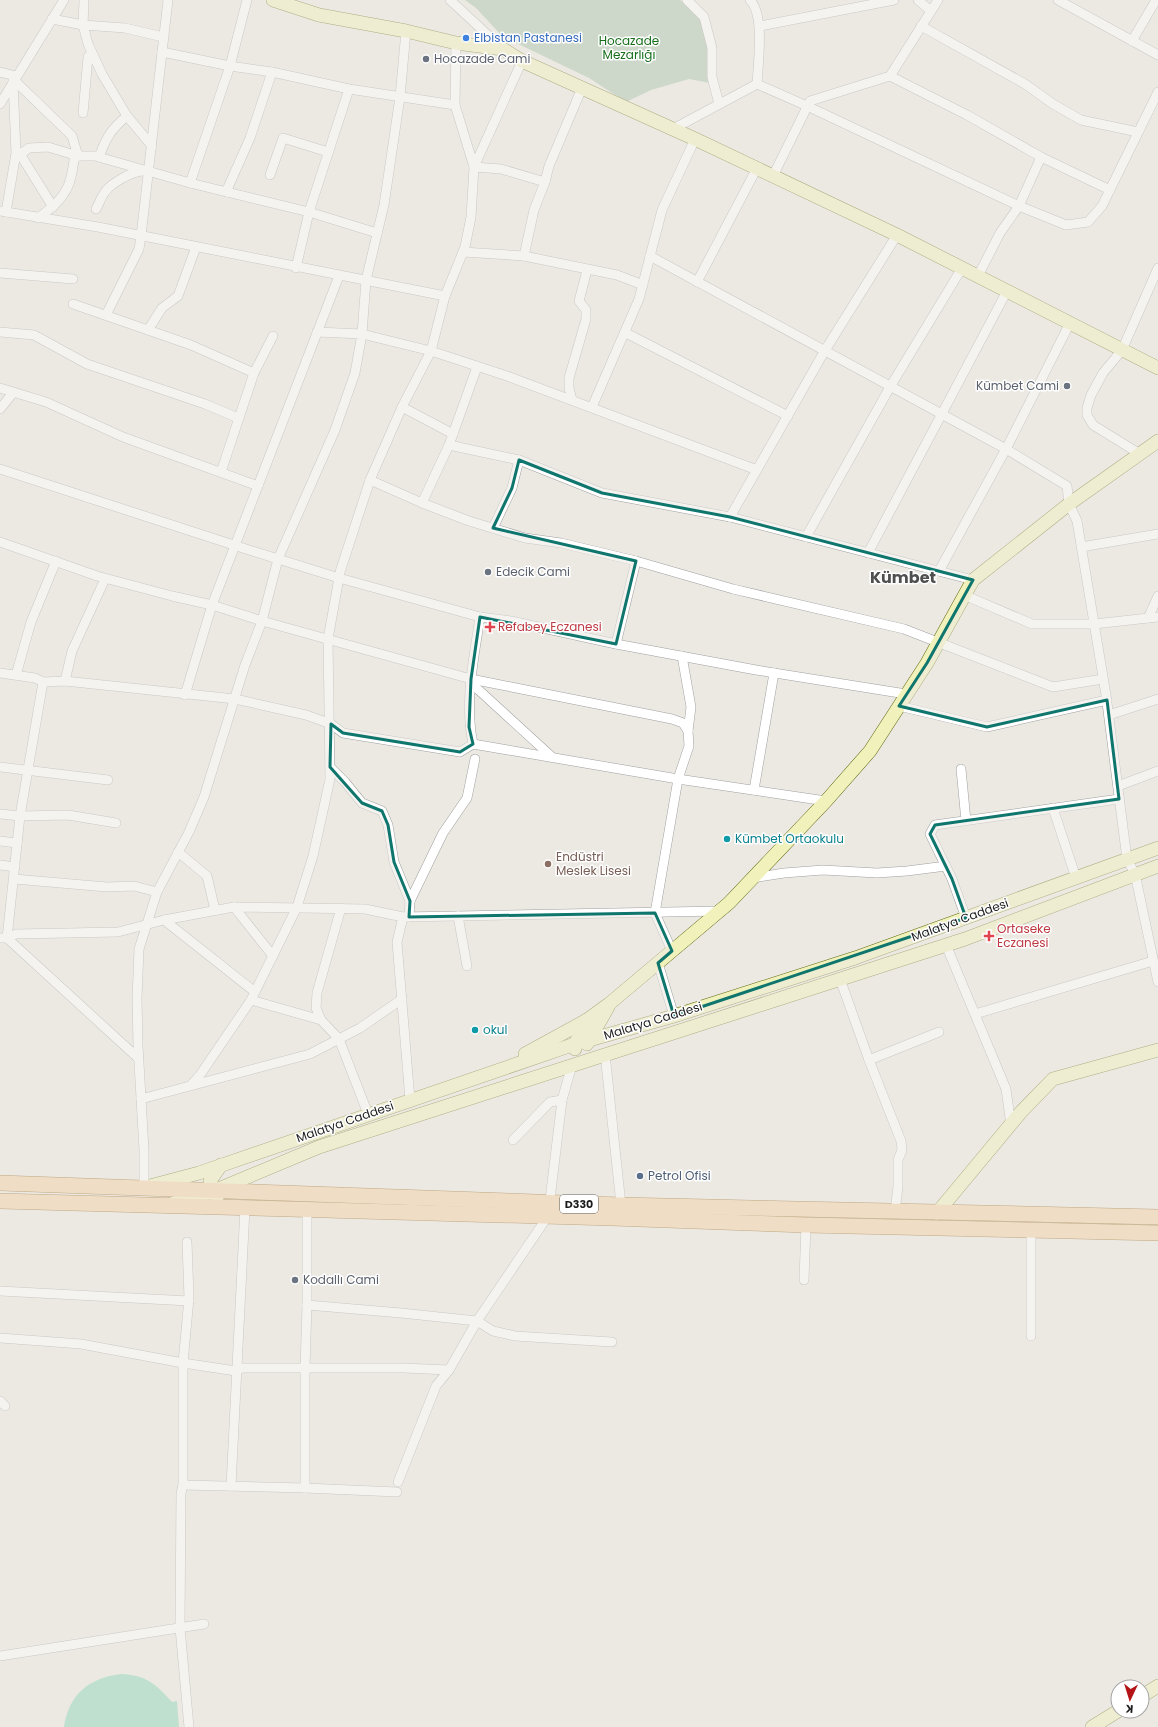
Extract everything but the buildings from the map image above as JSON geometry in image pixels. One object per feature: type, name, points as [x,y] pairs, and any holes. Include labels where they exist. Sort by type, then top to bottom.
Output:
[{"type":"main road","name":"D330","points":[[0,1183],[144,1187],[806,1225],[1158,1233]]},
{"type":"main road","name":"D330","points":[[0,1201],[307,1210],[549,1210],[621,1205],[1158,1217]]},
{"type":"street","points":[[0,104],[64,0]]},
{"type":"street","points":[[84,0],[83,25],[92,53],[102,74],[127,116],[152,146]]},
{"type":"street","points":[[106,315],[139,249],[168,0]]},
{"type":"street","points":[[190,183],[230,66],[247,0]]},
{"type":"street","points":[[273,0],[319,14],[406,31],[456,43],[503,49]]},
{"type":"street","points":[[450,0],[503,49],[522,61],[695,139],[897,235],[1158,368]]},
{"type":"street","points":[[687,0],[704,17],[712,48],[712,77],[719,104]]},
{"type":"street","points":[[750,0],[753,3],[760,26],[757,84]]},
{"type":"street","points":[[760,26],[894,0]]},
{"type":"street","points":[[918,0],[931,11]]},
{"type":"street","points":[[773,176],[810,101],[890,76],[938,0]]},
{"type":"street","points":[[1058,0],[1158,55]]},
{"type":"street","points":[[1132,41],[1156,0]]},
{"type":"street","points":[[52,19],[83,25],[125,28],[163,37]]},
{"type":"street","points":[[921,26],[1025,84],[1053,104],[1081,120],[1138,132]]},
{"type":"street","points":[[144,1187],[138,1058],[137,998],[139,949],[157,892],[189,832],[204,797],[245,665],[262,621],[278,559],[334,430],[355,373],[362,334],[366,280],[384,204],[400,97],[406,31]]},
{"type":"street","points":[[456,43],[456,105],[474,166]]},
{"type":"street","points":[[162,52],[230,66],[272,72],[349,89],[456,105]]},
{"type":"street","points":[[83,113],[88,56],[92,53]]},
{"type":"street","points":[[191,1085],[200,1075],[253,996],[296,907],[313,856],[330,779],[331,724],[328,639],[339,578],[370,480],[402,407],[431,351],[445,296],[463,252],[470,217],[474,166],[522,61]]},
{"type":"street","points":[[0,72],[14,79],[72,136],[78,156]]},
{"type":"street","points":[[226,192],[250,138],[272,72]]},
{"type":"street","points":[[890,76],[967,115],[1041,157],[1110,190]]},
{"type":"street","points":[[14,79],[18,156],[3,211],[98,227],[296,268],[445,296]]},
{"type":"street","points":[[673,129],[757,84]]},
{"type":"street","points":[[757,84],[807,106],[1018,206],[1066,225],[1088,222],[1102,206],[1158,92]]},
{"type":"street","points":[[524,256],[534,210],[545,182],[549,166],[582,88]]},
{"type":"street","points":[[296,268],[309,212],[349,89]]},
{"type":"street","points":[[99,157],[105,141],[114,127],[127,116]]},
{"type":"street","points":[[270,175],[283,138],[328,152]]},
{"type":"street","points":[[592,407],[626,333],[644,285],[662,210],[695,139]]},
{"type":"street","points":[[18,156],[30,148],[48,147],[78,156],[99,157],[190,183],[309,212],[377,233]]},
{"type":"street","points":[[18,156],[53,207]]},
{"type":"street","points":[[38,218],[53,207],[66,191],[71,179],[75,156],[78,156]]},
{"type":"street","points":[[978,276],[1000,233],[1018,206],[1041,157]]},
{"type":"street","points":[[474,166],[501,169],[545,182]]},
{"type":"street","points":[[697,282],[757,168]]},
{"type":"street","points":[[96,209],[105,191],[130,174],[138,171],[149,171]]},
{"type":"street","points":[[730,517],[824,352],[897,235]]},
{"type":"street","points":[[148,330],[162,308],[178,296],[196,248]]},
{"type":"street","points":[[463,252],[524,256],[617,275],[644,285]]},
{"type":"street","points":[[650,256],[824,352],[1006,449],[1067,486],[1070,504],[1077,521],[1107,700],[1127,858],[1135,874],[1158,982]]},
{"type":"street","points":[[806,536],[890,387],[962,268]]},
{"type":"street","points":[[1140,454],[1093,425],[1086,416],[1086,408],[1100,379],[1122,350],[1158,268]]},
{"type":"street","points":[[572,400],[569,388],[569,378],[586,319],[586,310],[579,302],[587,270]]},
{"type":"street","points":[[0,273],[73,279]]},
{"type":"street","points":[[185,695],[212,605],[338,276]]},
{"type":"street","points":[[868,553],[1008,291]]},
{"type":"street","points":[[73,304],[191,345],[254,373]]},
{"type":"street","points":[[939,571],[1006,449],[1070,323]]},
{"type":"street","points":[[0,332],[34,336],[87,364],[205,404],[238,418]]},
{"type":"street","points":[[317,332],[362,334],[431,351],[507,376],[592,407],[757,470]]},
{"type":"street","points":[[626,333],[788,416]]},
{"type":"street","points":[[221,472],[254,373],[273,336]]},
{"type":"street","points":[[422,503],[449,445],[477,367]]},
{"type":"street","points":[[0,388],[46,402],[123,437],[258,486]]},
{"type":"street","points":[[0,409],[13,392]]},
{"type":"street","points":[[402,407],[453,434]]},
{"type":"street","points":[[487,1074],[587,1020],[609,1004],[720,911],[826,801],[870,751],[906,694],[928,663],[973,580],[1070,504],[1158,441]]},
{"type":"street","points":[[449,445],[519,460],[602,492],[730,517],[973,580]]},
{"type":"street","points":[[493,528],[512,488],[519,460]]},
{"type":"street","points":[[0,469],[235,546],[339,578],[480,617],[511,621],[616,644],[774,673],[906,694]]},
{"type":"street","points":[[370,480],[422,503],[469,521],[525,538],[561,543],[636,561],[733,589],[904,629],[1053,687],[1103,679]]},
{"type":"street","points":[[1081,547],[1158,534]]},
{"type":"street","points":[[0,542],[105,579],[212,605],[262,621],[471,681],[672,719],[683,723],[688,731]]},
{"type":"street","points":[[16,675],[31,622],[56,561]]},
{"type":"street","points":[[616,644],[636,561]]},
{"type":"street","points":[[65,681],[72,651],[105,579]]},
{"type":"street","points":[[964,595],[1032,624],[1094,624],[1158,617]]},
{"type":"street","points":[[1148,618],[1158,596]]},
{"type":"street","points":[[473,744],[469,727],[471,681],[480,617]]},
{"type":"street","points":[[672,951],[655,913],[678,779],[689,746],[688,731],[691,707],[682,656]]},
{"type":"street","points":[[0,673],[35,678],[43,682],[65,681],[185,695],[234,699],[306,715],[331,724],[343,733],[460,752],[473,744],[678,779],[826,801]]},
{"type":"street","points":[[754,790],[774,673]]},
{"type":"street","points":[[471,681],[552,757]]},
{"type":"street","points":[[4,938],[14,879],[20,816],[43,682]]},
{"type":"street","points":[[1109,715],[1158,699]]},
{"type":"street","points":[[899,706],[987,727],[1107,700]]},
{"type":"street","points":[[410,1100],[397,942],[410,901],[443,833],[467,798],[476,759]]},
{"type":"street","points":[[0,767],[108,780]]},
{"type":"street","points":[[330,767],[345,782],[362,803],[382,811],[388,825],[394,862],[410,901]]},
{"type":"street","points":[[961,769],[966,821]]},
{"type":"street","points":[[1118,786],[1158,771]]},
{"type":"street","points":[[966,918],[946,866],[930,834],[935,825],[1119,798]]},
{"type":"street","points":[[1053,808],[1076,878]]},
{"type":"street","points":[[0,814],[20,816],[68,815],[116,823]]},
{"type":"street","points":[[0,841],[17,843]]},
{"type":"street","name":"Malatya Caddesi","points":[[144,1187],[220,1165],[575,1044],[674,1016],[855,958],[1158,848]]},
{"type":"street","points":[[178,852],[207,876],[214,910]]},
{"type":"street","points":[[0,865],[15,867]]},
{"type":"street","points":[[753,878],[784,873],[823,870],[877,873],[907,872],[946,866]]},
{"type":"street","points":[[164,1206],[214,1191],[319,1147],[946,945],[1158,866]]},
{"type":"street","points":[[14,879],[107,887],[134,886],[157,892]]},
{"type":"street","points":[[234,907],[273,956]]},
{"type":"street","points":[[4,938],[16,934],[118,932],[164,920],[234,907],[365,909],[406,917],[720,911]]},
{"type":"street","points":[[341,908],[317,993],[316,1008],[321,1020],[339,1039],[368,1114]]},
{"type":"street","points":[[458,916],[467,966]]},
{"type":"street","points":[[164,920],[253,996],[321,1020]]},
{"type":"street","points":[[4,938],[138,1058]]},
{"type":"street","points":[[946,945],[1006,1089],[1010,1125]]},
{"type":"street","points":[[975,1014],[1154,961]]},
{"type":"street","points":[[658,963],[674,1016]]},
{"type":"street","points":[[840,979],[868,1060],[901,1141],[902,1150],[898,1160],[898,1186],[895,1212]]},
{"type":"street","points":[[141,1099],[310,1054],[360,1028],[402,999]]},
{"type":"street","points":[[572,1065],[590,1040],[609,1004]]},
{"type":"street","points":[[398,1482],[436,1386],[449,1370],[477,1321],[549,1210],[562,1100],[572,1065],[575,1044],[587,1020]]},
{"type":"street","points":[[868,1060],[939,1032]]},
{"type":"street","points":[[937,1213],[1010,1125],[1053,1079],[1158,1050]]},
{"type":"street","points":[[605,1054],[621,1205]]},
{"type":"street","points":[[513,1140],[550,1102],[562,1100]]},
{"type":"street","points":[[220,1165],[210,1181],[220,1207]]},
{"type":"street","points":[[230,1486],[245,1208]]},
{"type":"street","points":[[305,1488],[307,1210]]},
{"type":"street","points":[[804,1280],[806,1225]]},
{"type":"street","points":[[1031,1230],[1031,1336]]},
{"type":"street","points":[[187,1242],[189,1301],[183,1363],[183,1485],[181,1493],[180,1628],[189,1727]]},
{"type":"street","points":[[0,1291],[189,1301]]},
{"type":"street","points":[[307,1305],[477,1321],[492,1331],[515,1336],[612,1342]]},
{"type":"street","points":[[0,1338],[80,1344],[236,1371],[242,1368],[449,1370]]},
{"type":"street","points":[[183,1485],[397,1492]]},
{"type":"street","points":[[0,1656],[204,1624]]},
{"type":"street","points":[[1092,1727],[1110,1716]]},
{"type":"highlighted area","points":[[519,460],[602,493],[730,517],[973,580],[927,663],[899,706],[987,727],[1107,700],[1119,799],[935,825],[930,834],[952,879],[966,918],[674,1016],[658,963],[672,951],[655,913],[409,917],[410,901],[394,862],[388,825],[382,811],[362,803],[330,767],[331,724],[343,733],[460,752],[473,744],[469,727],[471,679],[480,617],[616,644],[636,561],[493,528],[512,488]]},
{"type":"green space","name":"Hocazade Mezarlığı","points":[[465,0],[680,0],[705,20],[714,55],[710,83],[689,79],[651,90],[626,102],[589,78],[502,36],[476,8]]},
{"type":"green space","points":[[121,1674],[137,1676],[144,1679],[155,1685],[172,1702],[177,1701],[179,1727],[64,1727],[71,1705],[82,1690],[99,1679]]},
{"type":"place","name":"Elbistan Pastanesi","points":[[466,38]]},
{"type":"place","name":"Hocazade Cami","points":[[426,59]]},
{"type":"place","name":"Kümbet Cami","points":[[1067,386]]},
{"type":"place","name":"Edecik Cami","points":[[488,572]]},
{"type":"place","name":"Refabey Eczanesi","points":[[490,627]]},
{"type":"place","name":"Kümbet Ortaokulu","points":[[727,839]]},
{"type":"place","name":"Endüstri Meslek Lisesi","points":[[548,864]]},
{"type":"place","name":"Ortaseke Eczanesi","points":[[989,936]]},
{"type":"place","name":"okul","points":[[475,1030]]},
{"type":"place","name":"Petrol Ofisi","points":[[640,1176]]},
{"type":"place","name":"Kodallı Cami","points":[[295,1280]]},
{"type":"district","name":"Kümbet","points":[[903,577]]}]
